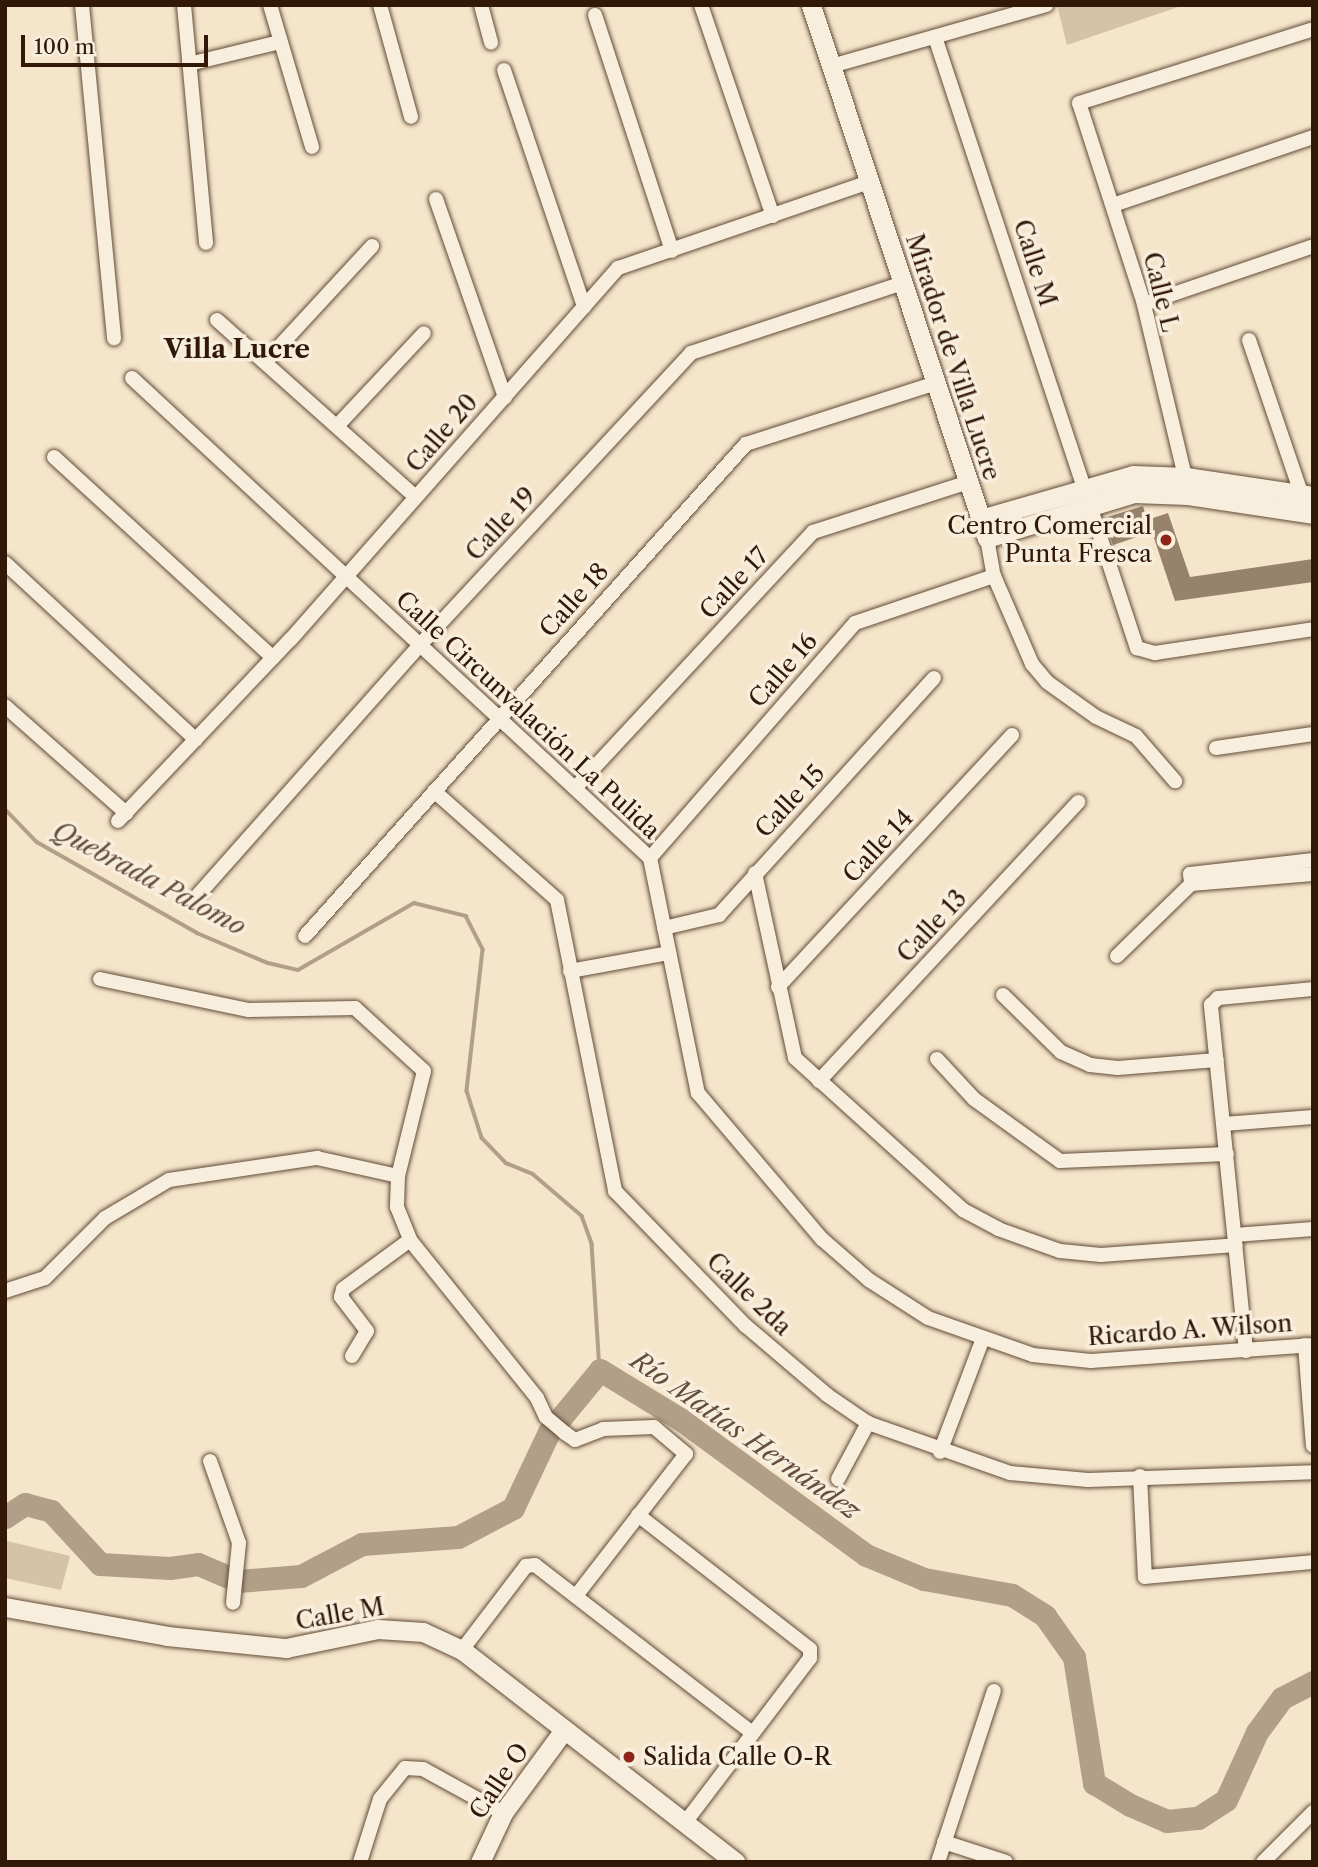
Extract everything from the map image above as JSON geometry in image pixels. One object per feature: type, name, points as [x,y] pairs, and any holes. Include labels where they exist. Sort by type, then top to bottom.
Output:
[{"type":"street","points":[[82,5],[114,338]]},
{"type":"street","points":[[184,5],[206,243]]},
{"type":"street","points":[[270,5],[312,147]]},
{"type":"street","points":[[380,5],[411,117]]},
{"type":"street","points":[[481,5],[491,43]]},
{"type":"street","points":[[701,5],[773,216]]},
{"type":"street","name":"Mirador de Villa Lucre","points":[[811,5],[988,538],[994,576],[1032,664],[1047,682],[1096,717],[1136,736],[1175,781]]},
{"type":"street","points":[[831,66],[1047,5]]},
{"type":"street","points":[[594,15],[672,251]]},
{"type":"street","name":"Calle L","points":[[1187,486],[1147,337],[1144,304],[1079,103],[1313,29]]},
{"type":"street","name":"Calle M","points":[[935,37],[1137,648],[1155,653],[1313,629]]},
{"type":"street","points":[[189,64],[280,42]]},
{"type":"street","points":[[503,70],[584,307]]},
{"type":"street","points":[[1113,205],[1313,137]]},
{"type":"street","name":"Calle 20","points":[[5,706],[122,817],[273,658],[618,268],[869,182]]},
{"type":"street","points":[[436,199],[505,397]]},
{"type":"street","points":[[265,362],[372,246]]},
{"type":"street","points":[[1144,304],[1313,246]]},
{"type":"street","name":"Calle 19","points":[[198,895],[419,646],[691,352],[903,283]]},
{"type":"street","points":[[217,320],[416,497]]},
{"type":"street","points":[[337,426],[424,333]]},
{"type":"street","points":[[981,519],[1133,484],[1187,486],[1308,504],[1249,340]]},
{"type":"street","name":"Calle Circunvalación La Pulida","points":[[132,378],[419,646],[577,786],[650,858],[698,1093],[787,1198]]},
{"type":"street","name":"Calle 18","points":[[305,936],[499,716],[746,444],[936,383]]},
{"type":"street","points":[[54,457],[273,658]]},
{"type":"street","name":"Calle 17","points":[[577,786],[813,532],[969,482]]},
{"type":"street","points":[[988,538],[1086,496]]},
{"type":"street","points":[[5,563],[196,740]]},
{"type":"street","name":"Calle 16","points":[[650,858],[855,623],[994,576]]},
{"type":"street","name":"Calle 15","points":[[664,928],[719,915],[934,678]]},
{"type":"street","points":[[1216,748],[1313,734]]},
{"type":"street","name":"Calle 14","points":[[778,988],[1012,735]]},
{"type":"street","name":"Calle 2da","points":[[434,791],[557,900],[615,1191],[746,1326],[868,1423],[940,1452],[1010,1473],[1088,1480],[1140,1476],[1313,1472]]},
{"type":"street","name":"Calle 13","points":[[819,1082],[1078,802]]},
{"type":"street","points":[[1191,884],[1190,874],[1313,860]]},
{"type":"street","points":[[755,873],[795,1058],[964,1210],[998,1229],[1060,1251],[1101,1255],[1236,1240],[1313,1228]]},
{"type":"street","points":[[1117,956],[1191,884],[1313,874]]},
{"type":"street","points":[[570,971],[670,953]]},
{"type":"street","points":[[100,979],[249,1010],[355,1008],[424,1071],[398,1175],[397,1207],[410,1240],[545,1414],[565,1433],[575,1440],[603,1429],[654,1427],[686,1454],[576,1596]]},
{"type":"street","points":[[1245,1351],[1211,1005],[1218,998],[1313,989]]},
{"type":"street","points":[[1003,995],[1061,1052],[1090,1065],[1118,1068],[1217,1060]]},
{"type":"street","points":[[937,1059],[974,1099],[1060,1161],[1227,1154]]},
{"type":"street","points":[[1224,1124],[1313,1117]]},
{"type":"street","points":[[5,1291],[45,1278],[106,1217],[169,1180],[317,1158],[398,1175]]},
{"type":"street","name":"Ricardo A. Wilson","points":[[787,1198],[822,1239],[869,1280],[928,1318],[982,1341],[1032,1354],[1091,1361],[1309,1345]]},
{"type":"street","points":[[352,1356],[367,1331],[341,1297],[343,1289],[410,1240]]},
{"type":"street","points":[[940,1452],[982,1341]]},
{"type":"street","points":[[1309,1345],[1313,1446]]},
{"type":"street","points":[[838,1479],[868,1423]]},
{"type":"street","points":[[210,1461],[239,1544],[240,1560],[233,1603]]},
{"type":"street","points":[[1140,1476],[1145,1577],[1313,1562]]},
{"type":"street","points":[[638,1515],[806,1642],[810,1657],[684,1824]]},
{"type":"street","points":[[462,1650],[526,1566],[535,1565],[751,1732]]},
{"type":"street","name":"Calle M","points":[[5,1607],[167,1636],[286,1648],[399,1628],[434,1636],[462,1650],[735,1862]]},
{"type":"street","points":[[938,1862],[994,1691]]},
{"type":"street","name":"Calle O","points":[[480,1862],[503,1813],[564,1730]]},
{"type":"street","points":[[360,1862],[380,1799],[405,1768],[423,1769],[503,1813]]},
{"type":"street","points":[[1263,1862],[1313,1812]]},
{"type":"street","points":[[944,1843],[1006,1862]]},
{"type":"shaded area","points":[[1057,5],[1184,5],[1067,45]]},
{"type":"shaded area","points":[[7,1541],[70,1556],[61,1590],[5,1578]]},
{"type":"building","name":"Centro Comercial Punta Fresca","points":[[1143,506],[1147,520],[1168,513],[1190,577],[1313,559],[1313,582],[1175,601],[1152,532],[1113,545],[1104,518]]},
{"type":"waterway","name":"Quebrada Palomo","points":[[5,809],[37,842],[197,933],[268,963],[298,970],[414,903],[466,916],[483,950],[467,1091],[482,1138],[506,1163],[533,1174],[582,1216],[592,1244],[600,1370]]},
{"type":"waterway","name":"Río Matías Hernández","points":[[5,1517],[25,1504],[51,1511],[100,1564],[170,1568],[198,1564],[238,1581],[301,1576],[362,1544],[458,1537],[513,1508],[549,1432],[600,1370],[680,1419],[866,1555],[924,1579],[1012,1595],[1045,1616],[1074,1657],[1094,1783],[1130,1805],[1167,1821],[1198,1818],[1226,1800],[1257,1732],[1282,1698],[1313,1682]]},
{"type":"place","name":"Centro Comercial Punta Fresca","points":[[1166,540]]},
{"type":"place","name":"Salida Calle O-R","points":[[629,1757]]},
{"type":"district","name":"Villa Lucre","points":[[237,350]]}]
